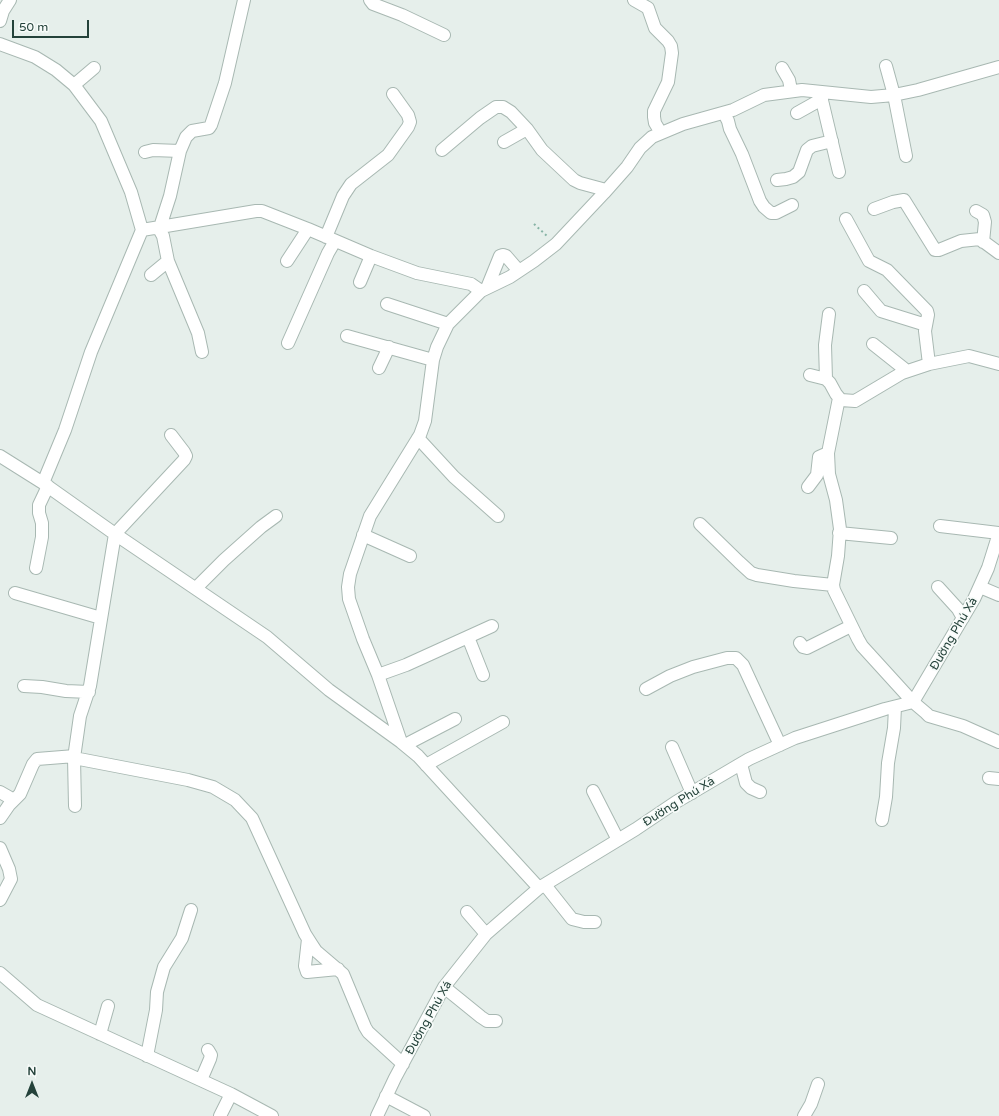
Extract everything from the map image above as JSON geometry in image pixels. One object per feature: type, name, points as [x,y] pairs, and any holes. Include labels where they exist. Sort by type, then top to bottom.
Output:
[{"type":"street","points":[[0,21],[3,11],[10,0]]},
{"type":"street","points":[[202,352],[198,333],[168,261],[159,227],[170,196],[180,151],[186,138],[192,131],[209,128],[211,125],[225,83],[244,0]]},
{"type":"street","points":[[370,0],[372,4],[402,15],[444,35]]},
{"type":"street","points":[[634,0],[648,8],[654,28],[668,41],[671,46],[672,53],[668,82],[654,111],[654,117],[662,133]]},
{"type":"street","points":[[0,44],[35,57],[56,70],[74,85],[101,121],[131,192],[142,230],[91,352],[45,484],[39,505],[39,513],[42,523],[42,537],[36,568]]},
{"type":"street","points":[[886,66],[894,95],[906,156]]},
{"type":"street","points":[[403,744],[378,675],[362,639],[349,599],[348,587],[350,574],[370,516],[418,438],[425,421],[433,360],[437,347],[448,324],[484,289],[510,277],[556,244],[627,167],[640,148],[652,137],[683,124],[724,113],[764,95],[791,90],[807,90],[821,95],[871,97],[894,95],[918,90],[999,67]]},
{"type":"street","points":[[74,85],[94,68]]},
{"type":"street","points":[[782,68],[789,80],[791,90]]},
{"type":"street","points":[[288,343],[328,253],[343,196],[351,184],[388,155],[408,127],[410,122],[408,115],[393,94]]},
{"type":"street","points":[[797,113],[821,95]]},
{"type":"street","points":[[821,95],[839,172]]},
{"type":"street","points":[[442,150],[480,118],[496,107],[503,107],[511,112],[527,129],[542,150],[574,180],[606,190]]},
{"type":"street","points":[[724,113],[760,201],[764,207],[771,212],[776,213],[792,205]]},
{"type":"street","points":[[504,142],[527,129]]},
{"type":"street","points":[[777,180],[793,177],[799,172],[806,150],[812,146],[832,141]]},
{"type":"street","points":[[145,152],[153,150],[180,151]]},
{"type":"street","points":[[874,210],[893,202],[904,200],[935,250],[961,241],[980,240],[999,254]]},
{"type":"street","points":[[142,230],[262,211],[371,256],[417,273],[471,284],[484,289]]},
{"type":"street","points":[[976,211],[983,215],[985,222],[983,242]]},
{"type":"street","points":[[846,219],[869,261],[887,270],[927,311],[928,315],[926,324],[929,364]]},
{"type":"street","points":[[287,261],[308,229]]},
{"type":"street","points":[[360,282],[371,256]]},
{"type":"street","points":[[484,289],[500,256],[506,256],[519,271]]},
{"type":"street","points":[[151,275],[168,261]]},
{"type":"street","points":[[864,291],[881,312],[926,324]]},
{"type":"street","points":[[387,304],[448,324]]},
{"type":"street","points":[[826,379],[825,345],[829,314]]},
{"type":"street","points":[[347,336],[433,360]]},
{"type":"street","points":[[873,344],[907,371]]},
{"type":"street","points":[[379,368],[389,347]]},
{"type":"street","points":[[810,375],[826,379],[839,398],[848,402],[854,401],[907,371],[929,364],[969,356],[999,364]]},
{"type":"street","points":[[839,398],[828,453],[829,474],[836,500],[840,533],[833,585],[834,590],[862,646],[929,716],[963,726],[999,742]]},
{"type":"street","points":[[75,806],[75,757],[80,716],[89,692],[115,534],[184,460],[186,456],[184,452],[171,435]]},
{"type":"street","points":[[418,438],[454,477],[498,516]]},
{"type":"street","points":[[808,487],[817,475],[819,457],[828,453]]},
{"type":"street","points":[[0,456],[45,484],[115,534],[267,637],[329,690],[403,744],[426,765],[572,919],[584,922],[595,922]]},
{"type":"street","points":[[196,588],[224,560],[261,527],[276,516]]},
{"type":"street","points":[[700,524],[751,573],[794,581],[833,585]]},
{"type":"street","points":[[940,526],[999,533]]},
{"type":"street","points":[[840,533],[891,538]]},
{"type":"street","name":"Đường Phú Xá","points":[[377,1116],[386,1096],[444,987],[486,934],[542,886],[741,764],[795,738],[914,702],[980,587],[988,568],[999,533]]},
{"type":"street","points":[[363,536],[386,544],[410,556]]},
{"type":"street","points":[[980,587],[999,595]]},
{"type":"street","points":[[938,588],[958,609],[963,618]]},
{"type":"street","points":[[15,593],[101,618]]},
{"type":"street","points":[[378,675],[406,665],[492,626]]},
{"type":"street","points":[[800,643],[803,647],[807,648],[851,626]]},
{"type":"street","points":[[468,637],[483,675]]},
{"type":"street","points":[[646,689],[670,676],[693,667],[727,658],[736,658],[743,665],[780,745]]},
{"type":"street","points":[[24,686],[89,692]]},
{"type":"street","points":[[882,820],[886,797],[888,763],[894,728],[895,707]]},
{"type":"street","points":[[403,744],[455,719]]},
{"type":"street","points":[[426,765],[503,722]]},
{"type":"street","points":[[672,747],[692,793]]},
{"type":"street","points":[[0,818],[20,794],[33,764],[37,759],[75,757],[188,780],[213,787],[235,800],[252,818],[308,939],[316,951],[338,969],[345,978],[368,1032],[403,1064]]},
{"type":"street","points":[[741,764],[746,783],[751,788],[760,792]]},
{"type":"street","points":[[592,791],[618,840]]},
{"type":"street","points":[[0,792],[14,800]]},
{"type":"street","points":[[0,848],[9,869],[11,879],[0,900]]},
{"type":"street","points":[[147,1056],[156,1010],[157,992],[164,967],[182,938],[191,910]]},
{"type":"street","points":[[467,912],[486,934]]},
{"type":"street","points":[[308,939],[304,966],[307,972],[338,969]]},
{"type":"street","points":[[0,973],[36,1005],[231,1094],[272,1116]]},
{"type":"street","points":[[444,987],[487,1021],[496,1021]]},
{"type":"street","points":[[100,1034],[108,1006]]},
{"type":"street","points":[[201,1080],[211,1055],[208,1050]]},
{"type":"street","points":[[804,1116],[811,1104],[818,1084]]},
{"type":"street","points":[[220,1116],[231,1094]]},
{"type":"street","points":[[386,1096],[424,1116]]},
{"type":"path","points":[[534,224],[556,244]]}]
